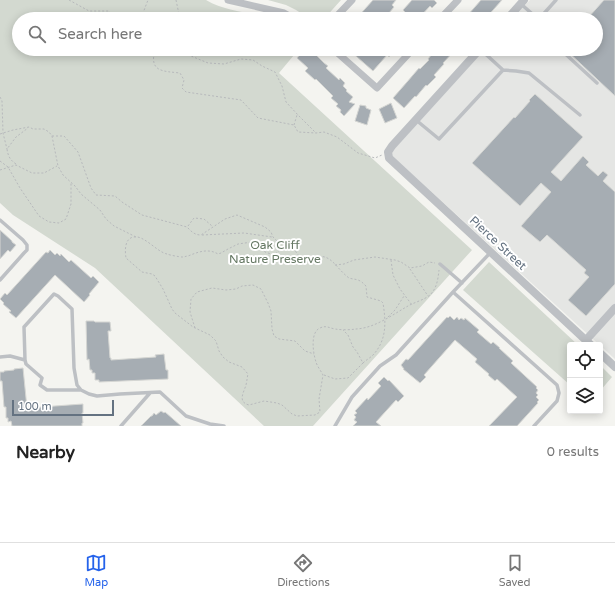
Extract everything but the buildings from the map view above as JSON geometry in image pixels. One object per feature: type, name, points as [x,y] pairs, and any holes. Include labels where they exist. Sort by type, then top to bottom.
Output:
[{"type":"street","points":[[228,0],[284,12]]},
{"type":"street","points":[[341,12],[352,0]]},
{"type":"street","points":[[447,12],[458,0]]},
{"type":"street","points":[[513,12],[522,2]]},
{"type":"street","points":[[341,56],[377,88],[407,56]]},
{"type":"street","points":[[388,155],[416,120],[474,56]]},
{"type":"street","name":"Pierce Street","points":[[388,155],[587,342]]},
{"type":"street","points":[[589,342],[615,308]]},
{"type":"street","points":[[603,356],[615,367]]},
{"type":"lane","points":[[545,12],[556,0]]},
{"type":"lane","points":[[522,2],[532,12]]},
{"type":"lane","points":[[488,56],[503,70],[529,73],[580,115]]},
{"type":"lane","points":[[568,56],[597,83]]},
{"type":"lane","points":[[416,120],[439,139],[503,70]]},
{"type":"lane","points":[[0,220],[24,240],[27,245],[27,250],[0,280]]},
{"type":"lane","points":[[335,426],[352,397],[380,366],[396,355],[491,252]]},
{"type":"lane","points":[[440,264],[462,283]]},
{"type":"lane","points":[[453,292],[557,385],[559,392],[557,401],[534,426]]},
{"type":"lane","points":[[82,390],[47,390],[40,385],[42,378],[26,364],[24,327],[54,294],[72,310],[74,368],[77,385],[82,390],[97,396],[160,392],[186,416],[210,424],[224,426]]},
{"type":"lane","points":[[0,357],[10,356],[25,360]]},
{"type":"lane","points":[[121,426],[150,393]]},
{"type":"path","points":[[69,0],[89,11],[110,12]]},
{"type":"path","points":[[143,12],[148,0]]},
{"type":"path","points":[[176,0],[179,12]]},
{"type":"path","points":[[153,56],[154,65],[161,71],[180,73],[184,80],[182,88],[186,92],[241,100],[258,118],[294,125],[298,132],[324,132],[337,137],[358,152],[375,158],[388,155]]},
{"type":"path","points":[[191,56],[208,63],[224,64],[241,59],[254,60],[262,66],[275,72],[282,86],[286,102],[316,133]]},
{"type":"path","points":[[0,97],[2,101],[1,115],[3,133],[10,160],[16,165],[32,173],[44,173],[58,166]]},
{"type":"path","points":[[294,125],[298,115]]},
{"type":"path","points":[[7,149],[16,137],[29,127]]},
{"type":"path","points":[[0,134],[29,127],[33,129],[44,129],[52,136],[58,166],[63,175],[81,194],[100,210],[106,219],[114,226],[141,238],[166,254],[182,257],[208,250],[214,251],[218,254],[238,244],[252,242],[260,244],[265,252],[274,255],[282,248],[293,248]]},
{"type":"path","points":[[52,136],[64,136],[78,152],[91,188],[96,194],[115,196],[142,215],[187,227],[196,234],[244,233],[273,237]]},
{"type":"path","points":[[0,161],[8,167],[39,216],[49,222],[59,223],[66,219],[71,204],[71,182]]},
{"type":"path","points":[[0,170],[16,165]]},
{"type":"path","points":[[201,234],[225,218],[237,215],[265,227],[271,232],[273,237],[278,242],[293,248],[303,260],[307,261],[312,258],[322,256],[330,259],[350,278],[360,281],[366,286],[367,297],[383,303],[386,319],[383,340],[373,354],[348,378],[335,378],[323,375]]},
{"type":"path","points":[[187,227],[194,218],[204,219],[213,227]]},
{"type":"path","points":[[136,237],[131,238],[127,242],[125,249],[126,258],[142,272],[155,276],[176,315],[193,327],[210,335],[216,341],[218,349],[223,357],[229,362],[242,367],[248,374],[242,395],[246,405],[267,401],[279,404],[297,416],[315,415],[320,412],[319,399],[323,375],[316,362],[314,349],[314,338],[316,331],[326,326],[335,329],[355,330],[366,328],[386,319],[432,293],[437,284],[440,264],[429,262],[422,266],[410,268]]},
{"type":"path","points":[[335,265],[375,256],[401,262],[410,268],[428,296]]},
{"type":"path","points":[[391,259],[393,275],[400,289],[412,305]]},
{"type":"path","points":[[195,328],[190,312],[191,299],[197,292],[212,288],[236,290],[242,286],[253,285],[261,290],[270,307],[274,336],[279,339],[295,341],[305,351],[315,354]]},
{"type":"path","points":[[386,319],[395,310],[405,295]]},
{"type":"path","points":[[342,329],[348,335],[353,347],[363,363]]},
{"type":"shaded area","points":[[530,0],[615,0],[615,359],[603,348],[603,342],[596,342],[390,154],[479,56],[603,56],[603,12],[519,12]]},
{"type":"green space","name":"Oak Cliff Nature Preserve","points":[[0,0],[206,0],[232,10],[242,12],[12,12],[12,56],[293,56],[279,73],[472,250],[313,426],[264,426],[95,268],[13,215],[0,203]]},
{"type":"green space","points":[[268,0],[341,0],[330,12],[299,12],[286,5]]},
{"type":"green space","points":[[489,262],[575,342],[567,342],[567,382],[463,290]]},
{"type":"green space","points":[[603,368],[612,377],[603,388]]}]
